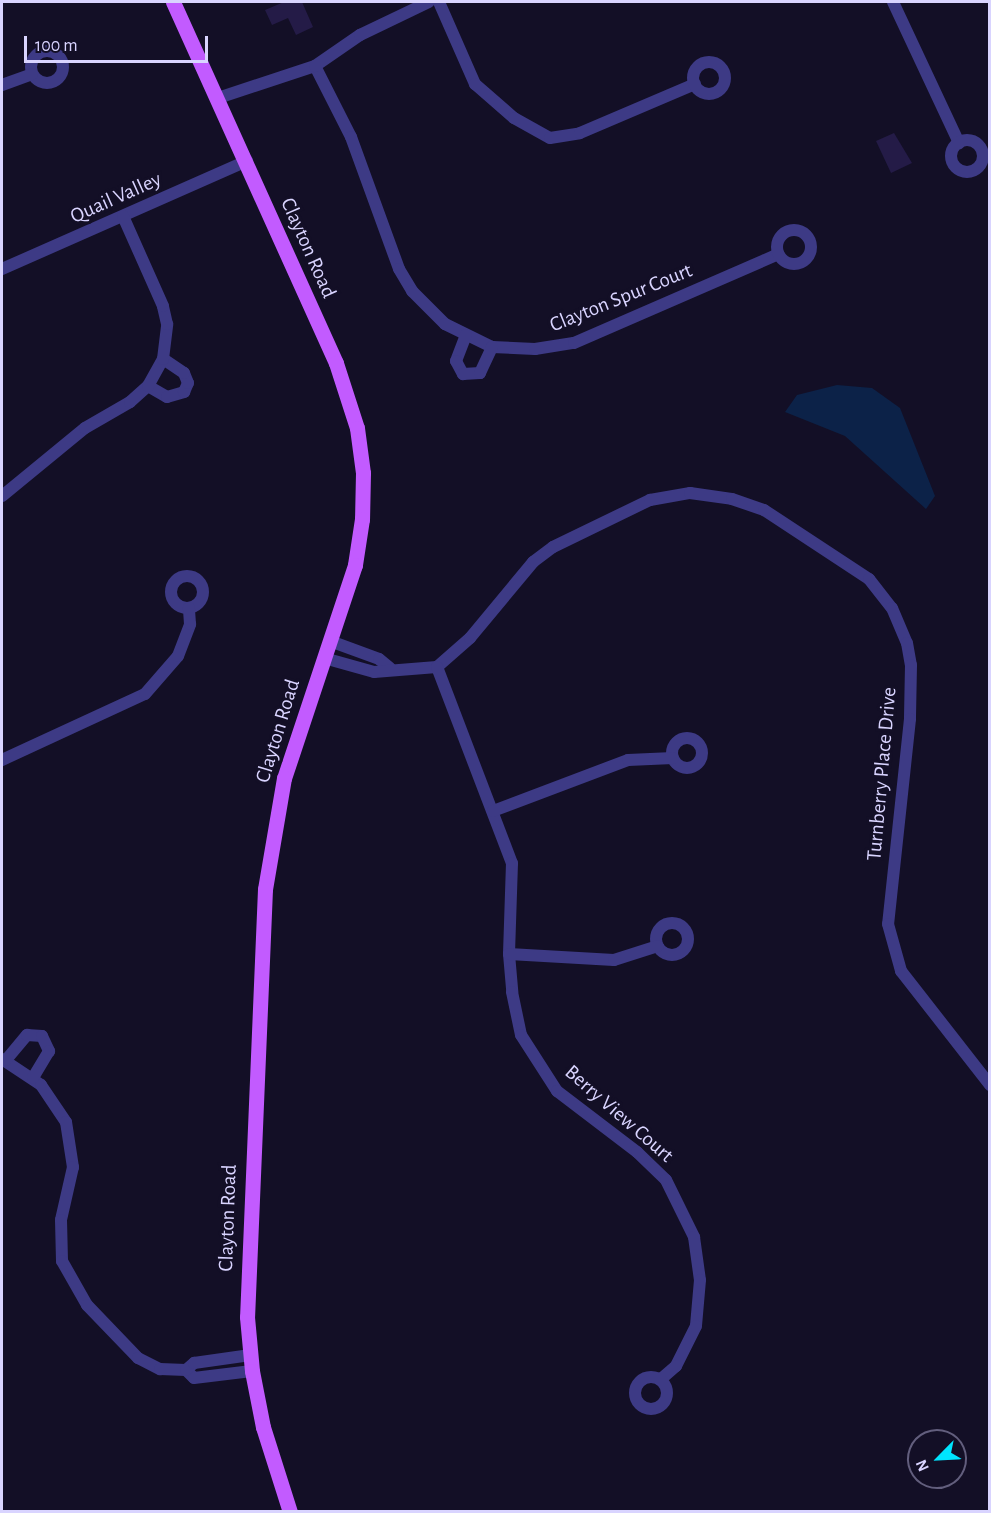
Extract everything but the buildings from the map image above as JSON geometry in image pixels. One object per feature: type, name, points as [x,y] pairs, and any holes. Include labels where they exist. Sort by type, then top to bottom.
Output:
[{"type":"main road","name":"Clayton Road","points":[[173,2],[336,363],[357,428],[363,484],[359,542],[330,641],[284,778],[267,867],[247,1250],[250,1355],[263,1427],[290,1512]]},
{"type":"street","points":[[218,98],[315,66],[360,35],[429,2]]},
{"type":"street","points":[[439,2],[475,84],[513,118],[550,138],[580,133],[695,84]]},
{"type":"street","points":[[893,2],[959,143]]},
{"type":"street","name":"Clayton Spur Court","points":[[315,66],[351,137],[399,269],[429,311],[466,335],[492,347],[535,350],[573,342],[778,254]]},
{"type":"street","points":[[2,86],[32,74]]},
{"type":"street","name":"Quail Valley","points":[[2,269],[246,161]]},
{"type":"street","points":[[2,496],[79,433],[130,402],[148,386],[163,359],[167,324],[163,306],[123,216]]},
{"type":"street","points":[[466,335],[456,361],[463,374],[480,373],[492,347]]},
{"type":"street","points":[[148,386],[171,398],[181,396],[187,388],[184,373],[163,359]]},
{"type":"street","name":"Turnberry Place Drive","points":[[437,667],[470,638],[533,562],[553,548],[650,500],[672,495],[732,499],[764,510],[868,579],[891,608],[907,643],[911,665],[910,719],[889,905],[893,947],[901,971],[988,1079]]},
{"type":"street","points":[[2,760],[145,694],[178,656],[190,624],[189,608]]},
{"type":"street","points":[[330,641],[379,659],[390,668]]},
{"type":"street","points":[[324,658],[374,672],[390,668],[437,667]]},
{"type":"street","name":"Berry View Court","points":[[437,667],[513,863],[515,881],[509,954],[516,1015],[533,1056],[557,1091],[637,1152],[666,1180],[694,1237],[700,1280],[696,1326],[676,1366],[661,1380]]},
{"type":"street","points":[[493,811],[628,760],[673,758]]},
{"type":"street","points":[[509,954],[614,960],[658,946]]},
{"type":"street","points":[[33,1078],[49,1051],[42,1036],[27,1035],[4,1059],[33,1078],[53,1099],[70,1136],[73,1167],[60,1232],[62,1261],[75,1288],[118,1340],[138,1358],[160,1369],[186,1370],[194,1377],[252,1371]]},
{"type":"street","points":[[186,1370],[194,1363],[250,1355]]},
{"type":"water","points":[[837,385],[872,388],[900,408],[935,496],[926,509],[845,436],[785,412],[797,395]]}]
